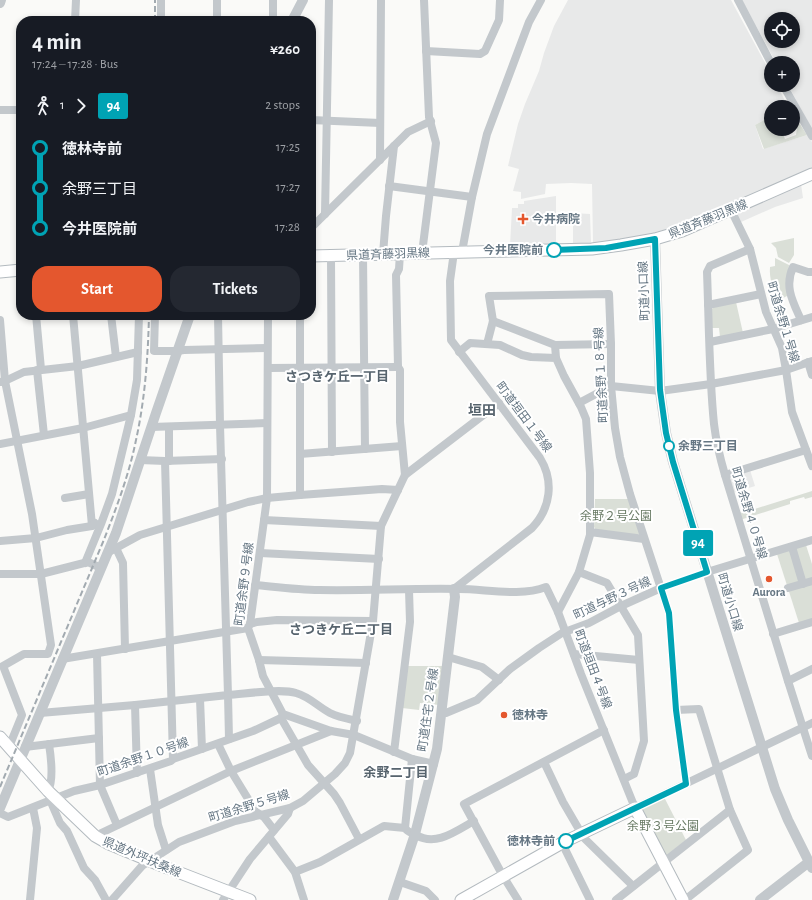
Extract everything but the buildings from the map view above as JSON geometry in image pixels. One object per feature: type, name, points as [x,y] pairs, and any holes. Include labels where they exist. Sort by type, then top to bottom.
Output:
[{"type":"main road","name":"県道斉藤羽黒線","points":[[316,256],[592,249],[621,246],[655,239],[696,226],[812,174]]},
{"type":"main road","points":[[0,272],[16,270]]},
{"type":"main road","name":"県道外坪扶桑線","points":[[0,737],[51,797],[95,836],[109,844],[149,860],[226,896],[250,900]]},
{"type":"main road","points":[[461,900],[562,843],[635,808],[684,900]]},
{"type":"street","points":[[75,16],[76,0]]},
{"type":"street","points":[[161,0],[161,16]]},
{"type":"street","points":[[217,0],[217,16]]},
{"type":"street","points":[[273,0],[273,16]]},
{"type":"street","points":[[295,16],[304,0]]},
{"type":"street","points":[[325,214],[329,0]]},
{"type":"street","points":[[380,160],[381,0]]},
{"type":"street","points":[[422,253],[436,144],[429,117],[424,0]]},
{"type":"street","points":[[426,51],[480,54],[485,51],[499,20],[500,0]]},
{"type":"street","name":"町道垣田１号線","points":[[454,589],[532,528],[538,522],[547,506],[549,498],[549,482],[544,464],[459,352],[452,342],[450,334],[450,281],[487,134],[529,22],[541,0]]},
{"type":"street","points":[[738,0],[768,56]]},
{"type":"street","points":[[787,92],[812,136]]},
{"type":"street","points":[[0,110],[16,110]]},
{"type":"street","points":[[316,120],[380,123]]},
{"type":"street","points":[[316,223],[408,132],[431,121]]},
{"type":"street","points":[[383,254],[394,146]]},
{"type":"street","points":[[390,186],[472,197]]},
{"type":"street","name":"町道余野１号線","points":[[731,210],[750,249],[761,294],[773,329],[782,348],[792,412],[812,466]]},
{"type":"street","name":"町道小口線","points":[[655,239],[660,390],[666,433],[673,462],[761,748],[775,789],[810,865]]},
{"type":"street","name":"町道余野４０号線","points":[[750,249],[710,266],[707,272],[714,425],[725,475],[802,728],[812,756]]},
{"type":"street","points":[[264,520],[381,526],[404,476],[400,422],[400,370],[398,367],[396,275],[399,269],[400,254]]},
{"type":"street","points":[[363,255],[365,449]]},
{"type":"street","points":[[331,256],[332,452]]},
{"type":"street","points":[[800,320],[789,291],[792,267],[812,272]]},
{"type":"street","name":"町道余野１８号線","points":[[486,344],[492,321],[489,296],[609,294],[611,386],[615,428],[620,457],[630,494],[669,613],[676,710],[686,784]]},
{"type":"street","points":[[708,305],[761,294]]},
{"type":"street","points":[[710,342],[773,329],[812,317]]},
{"type":"street","points":[[0,320],[3,382],[18,441],[36,538],[51,645],[48,654],[24,654],[2,663],[22,715],[9,747]]},
{"type":"street","points":[[36,320],[44,435]]},
{"type":"street","points":[[73,320],[92,526]]},
{"type":"street","points":[[112,320],[116,357]]},
{"type":"street","points":[[85,563],[101,524],[116,478],[131,414],[137,380],[139,320]]},
{"type":"street","points":[[155,320],[154,351],[268,348]]},
{"type":"street","points":[[0,808],[124,510],[188,320]]},
{"type":"street","points":[[218,320],[229,740]]},
{"type":"street","name":"町道余野９号線","points":[[268,320],[267,498],[249,626],[263,676],[296,745],[308,765],[340,803],[359,838]]},
{"type":"street","points":[[300,320],[300,495]]},
{"type":"street","points":[[492,321],[555,345],[611,344]]},
{"type":"street","points":[[459,352],[470,343],[500,345],[522,355],[531,357],[556,358]]},
{"type":"street","points":[[555,345],[556,358],[586,419],[590,473],[590,532],[579,572],[558,612]]},
{"type":"street","points":[[3,382],[24,372],[78,366],[138,352]]},
{"type":"street","points":[[578,403],[611,386],[660,390],[711,384],[786,370],[810,362],[812,375]]},
{"type":"street","points":[[268,368],[398,367]]},
{"type":"street","points":[[404,476],[499,403]]},
{"type":"street","points":[[0,444],[83,428],[131,414]]},
{"type":"street","points":[[151,427],[268,422]]},
{"type":"street","points":[[169,427],[167,461],[167,527],[174,759]]},
{"type":"street","points":[[300,454],[402,446]]},
{"type":"street","points":[[725,475],[806,450]]},
{"type":"street","points":[[140,460],[167,461],[222,459]]},
{"type":"street","points":[[107,553],[140,535],[248,502],[267,498],[300,495],[382,489],[398,490]]},
{"type":"street","points":[[66,498],[89,494]]},
{"type":"street","points":[[0,541],[36,538],[67,530],[92,526],[95,523],[101,524]]},
{"type":"street","name":"町道余野５号線","points":[[112,900],[142,866],[149,860],[179,842],[235,821],[259,814],[290,808],[303,801],[325,784],[345,763],[350,754],[357,721],[373,621],[381,526]]},
{"type":"street","points":[[590,532],[644,538]]},
{"type":"street","name":"町道与野３号線","points":[[442,713],[446,713],[477,700],[510,669],[562,633],[589,623],[621,606],[661,588],[707,572],[812,540]]},
{"type":"street","points":[[792,546],[803,584]]},
{"type":"street","points":[[116,548],[123,563],[125,649]]},
{"type":"street","points":[[260,553],[379,559]]},
{"type":"street","points":[[0,574],[40,574],[63,570],[88,562],[101,568]]},
{"type":"street","points":[[579,572],[607,583],[638,635],[644,741],[634,774],[624,779]]},
{"type":"street","points":[[788,588],[812,581]]},
{"type":"street","name":"町道垣田４号線","points":[[255,585],[318,590],[477,589],[512,592],[541,589],[546,587],[558,612],[635,808]]},
{"type":"street","name":"町道住宅２号線","points":[[393,900],[415,834],[437,749],[455,597],[454,589]]},
{"type":"street","points":[[394,752],[410,622],[409,590]]},
{"type":"street","points":[[62,659],[226,632],[249,626],[257,622],[284,620],[373,621]]},
{"type":"street","points":[[773,634],[812,622]]},
{"type":"street","points":[[97,654],[100,785],[117,825]]},
{"type":"street","points":[[574,654],[639,660]]},
{"type":"street","points":[[448,657],[482,667],[499,680]]},
{"type":"street","points":[[259,660],[366,663]]},
{"type":"street","points":[[788,681],[812,669]]},
{"type":"street","points":[[40,713],[200,699],[228,695],[295,692],[312,699],[315,704],[331,714],[357,721]]},
{"type":"street","points":[[200,699],[202,749]]},
{"type":"street","points":[[135,705],[137,773]]},
{"type":"street","points":[[676,710],[699,709],[730,810],[748,850],[684,900]]},
{"type":"street","points":[[282,716],[331,731],[354,735],[412,759],[434,764]]},
{"type":"street","name":"町道余野１０号線","points":[[0,813],[8,817],[32,808],[51,797],[100,785],[171,762],[174,759],[253,731],[282,716]]},
{"type":"street","points":[[635,808],[812,723]]},
{"type":"street","points":[[518,900],[503,876],[464,804],[604,730]]},
{"type":"street","points":[[95,836],[231,771],[331,731]]},
{"type":"street","points":[[26,747],[99,738]]},
{"type":"street","points":[[49,744],[51,759],[51,797],[60,823],[67,831],[84,868],[95,880],[106,900]]},
{"type":"street","points":[[218,744],[231,771],[256,812],[264,817],[272,834],[295,872],[304,900]]},
{"type":"street","points":[[405,828],[412,759]]},
{"type":"street","points":[[544,762],[563,802],[584,838],[633,886]]},
{"type":"street","points":[[150,769],[158,825],[166,850]]},
{"type":"street","points":[[30,900],[37,828],[32,808]]},
{"type":"street","points":[[226,896],[250,859],[288,814],[290,808]]},
{"type":"street","points":[[616,900],[730,810]]},
{"type":"street","points":[[295,872],[320,862],[359,838],[384,826],[405,828],[407,831],[418,837],[441,839],[474,822]]},
{"type":"street","points":[[562,843],[590,900]]},
{"type":"street","points":[[760,900],[810,865]]},
{"type":"street","points":[[400,882],[426,892],[435,900]]},
{"type":"shaded area","points":[[568,0],[731,0],[764,61],[764,92],[780,92],[784,100],[764,100],[764,120],[755,125],[763,149],[807,135],[812,142],[812,169],[683,225],[641,236],[593,243],[592,184],[546,184],[545,194],[521,199],[521,192],[513,191],[519,169],[508,166],[518,124],[539,71],[554,26]]},
{"type":"shaded area","points":[[742,0],[812,0],[812,129],[800,107],[800,100],[796,100],[792,92],[800,92],[800,56],[772,56],[768,48],[800,48],[800,12],[764,12],[764,41]]},
{"type":"shaded area","points":[[801,184],[803,198],[775,207],[741,222],[736,213]]},
{"type":"shaded area","points":[[556,196],[556,245],[510,246],[512,208],[518,208],[518,204],[524,204],[524,201]]},
{"type":"shaded area","points":[[573,213],[590,214],[591,243],[573,244]]},
{"type":"shaded area","points":[[750,470],[755,486],[733,493],[730,477]]},
{"type":"green space","points":[[764,120],[764,136],[784,136],[785,139],[793,136],[800,136],[800,124],[807,135],[764,149],[755,125]]},
{"type":"green space","points":[[794,238],[794,255],[789,263],[778,257],[776,248],[771,243]]},
{"type":"green space","points":[[775,258],[789,265],[787,296],[779,300],[770,276],[770,267],[775,266]]},
{"type":"green space","points":[[736,302],[743,333],[720,337],[719,328],[712,328],[711,310],[714,307]]},
{"type":"green space","points":[[812,491],[812,497],[805,499],[804,497],[790,501],[790,504],[743,519],[741,521],[738,511],[742,513]]},
{"type":"green space","name":"余野２号公園","points":[[595,499],[629,499],[640,533],[638,535],[596,530],[594,527]]},
{"type":"green space","points":[[806,545],[812,564],[812,619],[799,623],[777,554]]},
{"type":"green space","points":[[407,666],[443,666],[439,705],[420,703],[419,710],[402,708]]},
{"type":"green space","name":"余野３号公園","points":[[664,797],[686,840],[666,856],[641,808]]},
{"type":"railway","points":[[155,0],[155,16]]},
{"type":"railway","points":[[0,787],[103,542],[126,479],[142,409],[147,362],[149,320]]},
{"type":"bus line","name":"94","points":[[554,250],[606,248],[655,239],[660,390],[662,408],[673,462],[707,572],[661,588],[669,613],[676,710],[686,784],[566,841]]},
{"type":"place","name":"今井病院","points":[[523,219]]},
{"type":"place","name":"今井医院前","points":[[554,250]]},
{"type":"place","name":"余野三丁目","points":[[669,446]]},
{"type":"place","name":"Aurora","points":[[769,579]]},
{"type":"place","name":"徳林寺","points":[[504,715]]},
{"type":"place","name":"徳林寺前","points":[[566,841]]},
{"type":"district","name":"さつきケ丘一丁目","points":[[337,377]]},
{"type":"district","name":"垣田","points":[[482,411]]},
{"type":"district","name":"さつきケ丘二丁目","points":[[341,630]]},
{"type":"district","name":"余野二丁目","points":[[396,773]]}]
